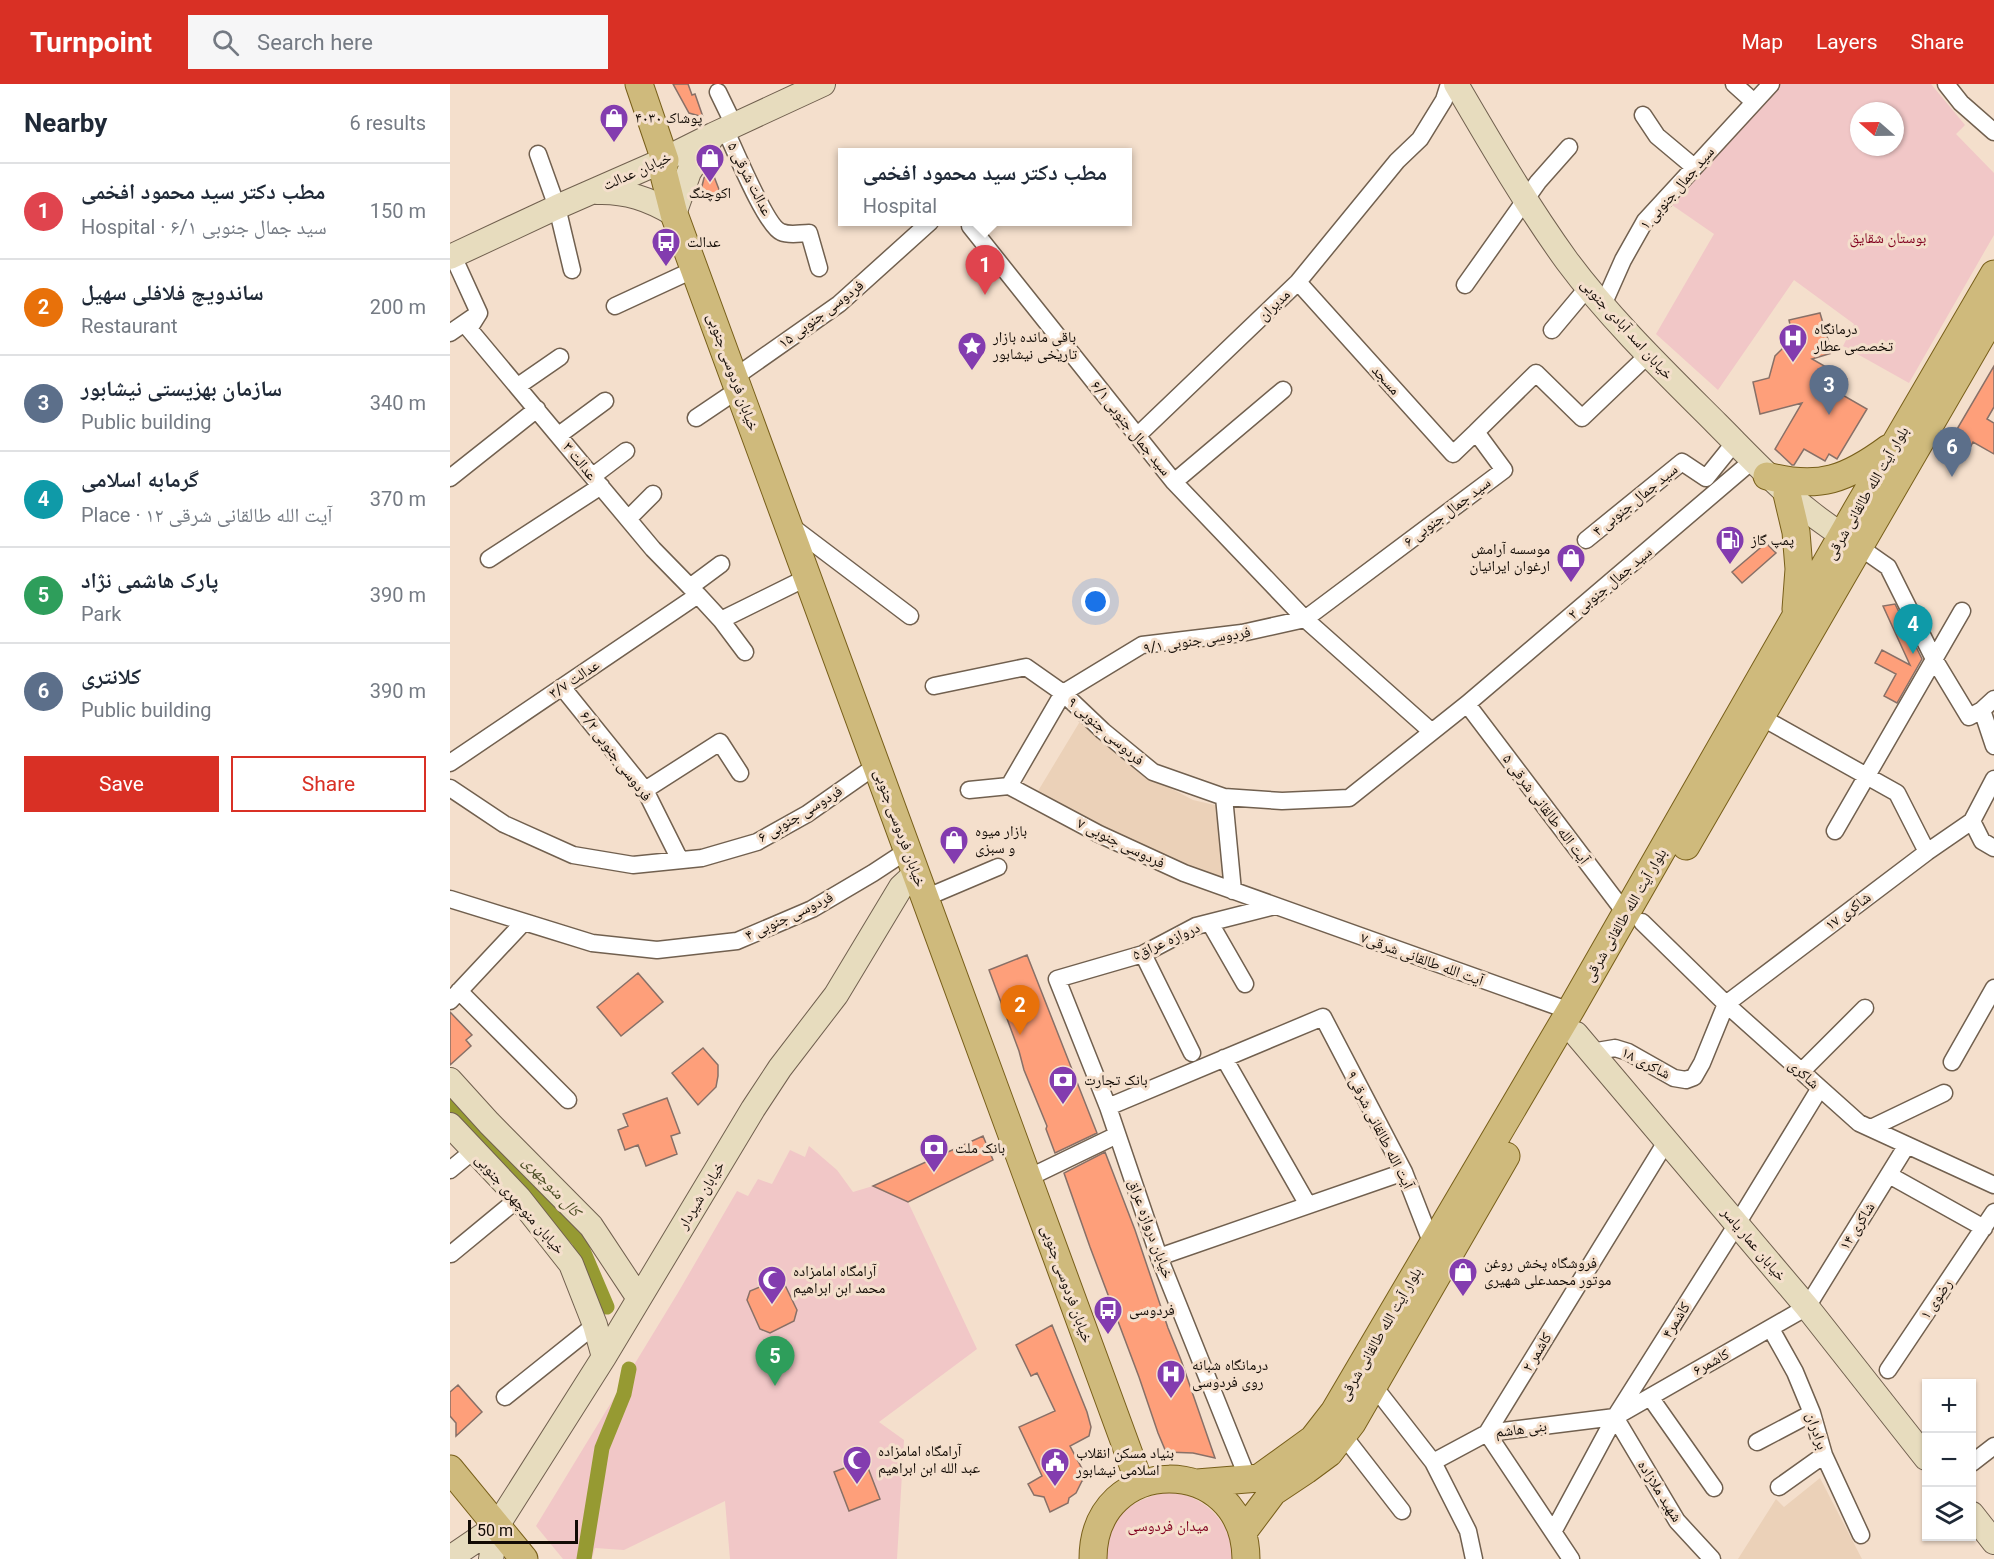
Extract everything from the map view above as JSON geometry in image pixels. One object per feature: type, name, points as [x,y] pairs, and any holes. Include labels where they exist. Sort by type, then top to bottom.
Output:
[{"type":"main road","name":"خیابان فردوسی جنوبی","points":[[624,84],[661,165]]},
{"type":"main road","name":"خیابان فردوسی جنوبی","points":[[639,84],[674,214],[1140,1484]]},
{"type":"main road","name":"بلوار آیت الله طالقانی شرقی","points":[[1634,918],[1761,717],[1850,541],[1895,444],[1994,274]]},
{"type":"main road","name":"بلوار آیت الله طالقانی شرقی","points":[[1243,1532],[1273,1492],[1329,1453],[1352,1423],[1579,1032],[1634,918],[1795,618],[1850,541],[1994,314]]},
{"type":"main road","points":[[1760,469],[1791,482],[1816,482],[1862,467],[1895,444]]},
{"type":"main road","points":[[1787,494],[1796,532],[1799,569],[1795,618]]},
{"type":"main road","name":"بلوار آیت الله طالقانی شرقی","points":[[1197,1483],[1258,1478],[1313,1439],[1334,1412],[1432,1244],[1579,1032]]},
{"type":"main road","points":[[450,1469],[524,1559]]},
{"type":"main road","points":[[1093,1559],[1093,1545],[1098,1526],[1108,1508],[1122,1494],[1140,1484],[1158,1479],[1178,1478],[1197,1483],[1226,1502],[1243,1532],[1246,1559]]},
{"type":"street","name":"خیابان عدالت","points":[[451,257],[588,193],[661,165],[724,130],[823,84]]},
{"type":"street","name":"مدیران","points":[[1137,436],[1298,282],[1396,160],[1420,139],[1444,100],[1449,84]]},
{"type":"street","name":"خیابان اسد آبادی جنوبی","points":[[1456,84],[1525,200],[1567,261],[1595,296],[1648,355],[1760,469],[1814,516],[1850,541]]},
{"type":"street","points":[[1734,84],[1754,102]]},
{"type":"street","name":"سید جمال جنوبی ۱","points":[[1551,330],[1595,296],[1623,260],[1645,221],[1771,84]]},
{"type":"street","points":[[1946,84],[1961,103],[1994,132]]},
{"type":"street","points":[[588,193],[611,192],[633,195],[655,202],[674,214],[689,172],[724,130],[718,92]]},
{"type":"street","points":[[1643,115],[1657,136],[1694,167]]},
{"type":"street","name":"عدالت شرقی ۵","points":[[724,130],[766,215],[778,231],[789,234],[809,233],[819,268]]},
{"type":"street","points":[[1465,285],[1538,182],[1569,147]]},
{"type":"street","points":[[538,154],[557,207],[572,270]]},
{"type":"street","name":"فردوسی جنوبی ۱۵","points":[[696,418],[737,383],[839,304],[926,226]]},
{"type":"street","name":"سید جمال جنوبی ۶/۱","points":[[970,226],[1174,482],[1305,619],[1432,732]]},
{"type":"street","name":"عدالت ۳","points":[[451,257],[479,313],[470,329],[653,549],[721,620],[745,652]]},
{"type":"street","points":[[615,306],[695,269]]},
{"type":"street","name":"مسجد","points":[[1298,282],[1453,454],[1476,432]]},
{"type":"street","points":[[450,333],[479,313]]},
{"type":"street","points":[[1476,432],[1536,373],[1582,418],[1648,355]]},
{"type":"street","points":[[518,386],[560,357]]},
{"type":"street","points":[[1174,482],[1283,390]]},
{"type":"street","points":[[559,435],[605,401]]},
{"type":"street","points":[[450,478],[537,409]]},
{"type":"street","name":"سید جمال جنوبی ۶","points":[[1305,619],[1504,470],[1476,432]]},
{"type":"street","name":"سید جمال جنوبی ۴","points":[[1586,540],[1682,462],[1706,478],[1735,442]]},
{"type":"street","points":[[489,558],[597,481],[626,451]]},
{"type":"street","name":"سید جمال جنوبی ۲","points":[[1467,704],[1760,469]]},
{"type":"street","points":[[628,519],[653,494]]},
{"type":"street","points":[[789,525],[910,616]]},
{"type":"street","points":[[1850,541],[1888,567],[1934,659],[1969,717],[1988,705],[1994,746]]},
{"type":"street","name":"عدالت ۳/۷","points":[[450,763],[562,687],[694,591],[721,564]]},
{"type":"street","points":[[721,620],[808,577]]},
{"type":"street","points":[[1835,831],[1962,611]]},
{"type":"street","name":"فردوسی جنوبی ۹/۱","points":[[1063,693],[1142,645],[1242,633],[1305,619]]},
{"type":"street","name":"فردوسی جنوبی ۹","points":[[934,686],[1026,667],[1063,693],[1153,772],[1224,797],[1282,801],[1349,798],[1467,704]]},
{"type":"street","name":"فردوسی جنوبی ۶/۲","points":[[562,687],[645,790],[680,860]]},
{"type":"street","points":[[969,790],[1009,786],[1063,693]]},
{"type":"street","name":"آیت الله طالقانی شرقی ۵","points":[[1467,704],[1634,918]]},
{"type":"street","points":[[1761,717],[1897,793],[1927,852]]},
{"type":"street","points":[[645,790],[720,742],[740,772]]},
{"type":"street","name":"فردوسی جنوبی ۶","points":[[450,788],[504,824],[573,855],[633,865],[702,858],[757,842],[807,814],[877,765]]},
{"type":"street","points":[[1994,778],[1972,821],[1983,842],[1994,848]]},
{"type":"street","name":"فردوسی جنوبی ۷","points":[[1009,786],[1099,834],[1184,873],[1275,906]]},
{"type":"street","points":[[1224,797],[1233,891]]},
{"type":"street","name":"شاکری ۱۷","points":[[1726,1004],[1927,852],[1972,821]]},
{"type":"street","name":"فردوسی جنوبی ۴","points":[[450,899],[592,943],[657,950],[737,941],[812,909],[873,873],[912,861]]},
{"type":"street","name":"خیابان شیردار","points":[[497,1526],[604,1357],[753,1109],[780,1068],[836,995],[901,887],[912,861]]},
{"type":"street","points":[[925,898],[998,867]]},
{"type":"street","name":"دروازه عراق۵","points":[[1057,979],[1143,954],[1196,927],[1275,906]]},
{"type":"street","name":"آیت الله طالقانی شرقی۷","points":[[1275,906],[1579,1032]]},
{"type":"street","name":"شاکری","points":[[1634,918],[1726,1004],[1859,1122],[1994,1185]]},
{"type":"street","points":[[522,923],[455,996],[568,1100]]},
{"type":"street","points":[[1210,923],[1245,984]]},
{"type":"street","points":[[1143,954],[1192,1053]]},
{"type":"street","name":"خیابان دروازه عراق","points":[[1057,979],[1108,1107],[1160,1257],[1248,1479]]},
{"type":"street","points":[[1952,1062],[1994,988]]},
{"type":"street","name":"شاکری ۱۸","points":[[1579,1032],[1628,1052],[1674,1078],[1690,1079],[1694,1077],[1702,1063],[1726,1004]]},
{"type":"street","points":[[1802,1071],[1865,1008]]},
{"type":"street","name":"آیت الله طالقانی شرقی۹","points":[[1224,1059],[1323,1017],[1404,1172],[1432,1244]]},
{"type":"street","name":"خیابان عمار یاسر","points":[[1579,1032],[1666,1142],[1807,1307],[1922,1453]]},
{"type":"street","points":[[1108,1107],[1224,1059],[1308,1205]]},
{"type":"street","name":"خیابان منوچهری جنوبی","points":[[450,1080],[489,1123],[591,1226],[639,1298]]},
{"type":"street","name":"کاشمر۴","points":[[1553,1532],[1615,1417],[1820,1088]]},
{"type":"street","points":[[1871,1128],[1944,1093]]},
{"type":"street","name":"خیابان منوچهری جنوبی","points":[[450,1125],[519,1198],[571,1264],[595,1325],[604,1357]]},
{"type":"street","points":[[1028,1178],[1118,1135]]},
{"type":"street","name":"کاشمر ۲","points":[[1487,1433],[1666,1142]]},
{"type":"street","name":"شاکری ۱۴","points":[[1807,1307],[1907,1145]]},
{"type":"street","points":[[450,1170],[473,1151]]},
{"type":"street","points":[[1160,1257],[1404,1172]]},
{"type":"street","points":[[1888,1175],[1990,1223]]},
{"type":"street","points":[[451,1254],[519,1198]]},
{"type":"street","name":"رضوی ۱","points":[[1888,1370],[1990,1223]]},
{"type":"street","name":"کاشمر۶","points":[[1615,1417],[1807,1307]]},
{"type":"street","points":[[505,1396],[595,1325]]},
{"type":"street","name":"برادران","points":[[1771,1329],[1795,1372],[1812,1413],[1824,1455],[1861,1535]]},
{"type":"street","points":[[1373,1385],[1433,1462],[1468,1532],[1474,1559]]},
{"type":"street","points":[[1650,1397],[1714,1488]]},
{"type":"street","points":[[1757,1442],[1812,1413]]},
{"type":"street","name":"بنی هاشم","points":[[1433,1462],[1487,1433],[1615,1417]]},
{"type":"street","name":"شهید ملازاده","points":[[1615,1417],[1677,1521],[1712,1559]]},
{"type":"street","points":[[1487,1433],[1571,1559]]},
{"type":"street","points":[[1343,1435],[1402,1511]]},
{"type":"street","points":[[1976,1459],[1994,1446]]},
{"type":"street","points":[[1779,1487],[1824,1455]]},
{"type":"street","points":[[1976,1520],[1994,1542]]},
{"type":"street","points":[[450,1558],[497,1526]]},
{"type":"street","points":[[491,1559],[497,1526]]},
{"type":"shaded area","points":[[1082,718],[1157,781],[1193,800],[1219,806],[1224,883],[1035,796]]},
{"type":"shaded area","points":[[1820,1478],[1862,1559],[1738,1559],[1776,1499],[1784,1507]]},
{"type":"green space","name":"بوستان شقایق","points":[[1781,84],[1931,84],[1965,125],[1956,134],[1994,173],[1994,235],[1909,383],[1843,346],[1854,324],[1794,280],[1718,390],[1656,334],[1714,234],[1672,205]]},
{"type":"green space","points":[[809,1146],[837,1170],[853,1192],[873,1186],[908,1202],[977,1349],[879,1422],[904,1440],[897,1559],[730,1559],[725,1501],[624,1550],[595,1548],[592,1559],[563,1559],[536,1526],[737,1191],[748,1196],[758,1179],[772,1184],[790,1150],[805,1157]]},
{"type":"green space","name":"میدان فردوسی","points":[[1161,1493],[1185,1495],[1212,1511],[1225,1528],[1232,1559],[1105,1559],[1110,1531],[1124,1511],[1146,1498]]},
{"type":"building","points":[[673,84],[688,84],[692,95],[695,94],[703,117],[689,113]]},
{"type":"building","name":"اکوچنگ","points":[[710,166],[720,192],[705,198],[701,190]]},
{"type":"building","points":[[1820,313],[1832,353],[1812,359],[1847,379],[1839,393],[1867,409],[1837,459],[1829,454],[1825,461],[1804,449],[1792,465],[1775,449],[1802,403],[1760,414],[1753,382],[1769,378],[1775,356],[1793,338],[1789,320]]},
{"type":"building","points":[[1994,366],[1994,407],[1987,419],[1994,423],[1994,454],[1973,442],[1971,446],[1953,436]]},
{"type":"building","points":[[1766,543],[1776,553],[1742,583],[1732,572]]},
{"type":"building","points":[[1895,604],[1922,659],[1897,703],[1884,696],[1896,674],[1875,663],[1882,650],[1910,665],[1883,606]]},
{"type":"building","points":[[1027,955],[1097,1133],[1055,1153],[989,970]]},
{"type":"building","points":[[638,973],[663,1002],[621,1036],[597,1007]]},
{"type":"building","points":[[450,1012],[472,1035],[466,1040],[471,1046],[450,1065]]},
{"type":"building","points":[[703,1048],[718,1065],[718,1076],[716,1087],[698,1105],[672,1073]]},
{"type":"building","points":[[667,1098],[680,1133],[671,1136],[677,1154],[646,1166],[638,1145],[625,1150],[618,1130],[628,1126],[623,1114]]},
{"type":"building","name":"بانک ملت","points":[[983,1136],[993,1160],[908,1202],[873,1186]]},
{"type":"building","points":[[1105,1152],[1135,1230],[1215,1458],[1193,1453],[1166,1452],[1090,1247],[1064,1173]]},
{"type":"building","name":"آرامگاه امامزاده محمد ابن ابراهیم","points":[[777,1280],[784,1283],[797,1310],[794,1321],[770,1333],[760,1329],[747,1300],[750,1291]]},
{"type":"building","points":[[1052,1325],[1091,1427],[1089,1436],[1070,1446],[1087,1478],[1082,1481],[1076,1493],[1069,1498],[1068,1503],[1050,1512],[1044,1497],[1034,1495],[1028,1484],[1042,1476],[1019,1427],[1055,1411],[1037,1373],[1031,1376],[1016,1345]]},
{"type":"building","points":[[458,1385],[482,1412],[456,1436],[456,1423],[450,1416],[450,1392]]},
{"type":"building","name":"آرامگاه امامزاده عبد الله ابن ابراهیم","points":[[865,1460],[880,1499],[849,1511],[834,1472]]},
{"type":"waterway","name":"کال منوچهری","points":[[450,1103],[579,1241],[607,1307]]},
{"type":"waterway","points":[[584,1559],[602,1448],[624,1394],[629,1369]]},
{"type":"place","name":"پوشاک ۴۰۳۰","points":[[614,144]]},
{"type":"place","name":"اکوچنگ","points":[[710,184]]},
{"type":"place","name":"عدالت","points":[[666,268]]},
{"type":"place","name":"مطب دکتر سید محمود افخمی","points":[[985,295]]},
{"type":"place","name":"درمانگاه تخصصی عطار","points":[[1793,364]]},
{"type":"place","name":"باقی مانده بازار تاریخی نیشابور","points":[[972,372]]},
{"type":"place","name":"سازمان بهزیستی نیشابور","points":[[1829,415]]},
{"type":"place","name":"کلانتری","points":[[1952,477]]},
{"type":"place","name":"پمپ گاز","points":[[1730,566]]},
{"type":"place","name":"موسسه آرامش ارغوان ایرانیان","points":[[1571,584]]},
{"type":"place","name":"گرمابه اسلامی","points":[[1913,654]]},
{"type":"place","name":"بازار میوه و سبزی","points":[[954,866]]},
{"type":"place","name":"ساندویچ فلافلی سهیل","points":[[1020,1035]]},
{"type":"place","name":"بانک تجارت","points":[[1063,1106]]},
{"type":"place","name":"بانک ملت","points":[[934,1174]]},
{"type":"place","name":"فروشگاه پخش روغن موتور محمدعلی شهیری","points":[[1463,1298]]},
{"type":"place","name":"آرامگاه امامزاده محمد ابن ابراهیم","points":[[772,1306]]},
{"type":"place","name":"فردوسی","points":[[1108,1336]]},
{"type":"place","name":"پارک هاشمی نژاد","points":[[775,1386]]},
{"type":"place","name":"درمانگاه شبانه روی فردوسی","points":[[1171,1400]]},
{"type":"place","name":"آرامگاه امامزاده عبد الله ابن ابراهیم","points":[[857,1486]]},
{"type":"place","name":"بنیاد مسکن انقلاب اسلامی نیشابور","points":[[1055,1488]]}]
